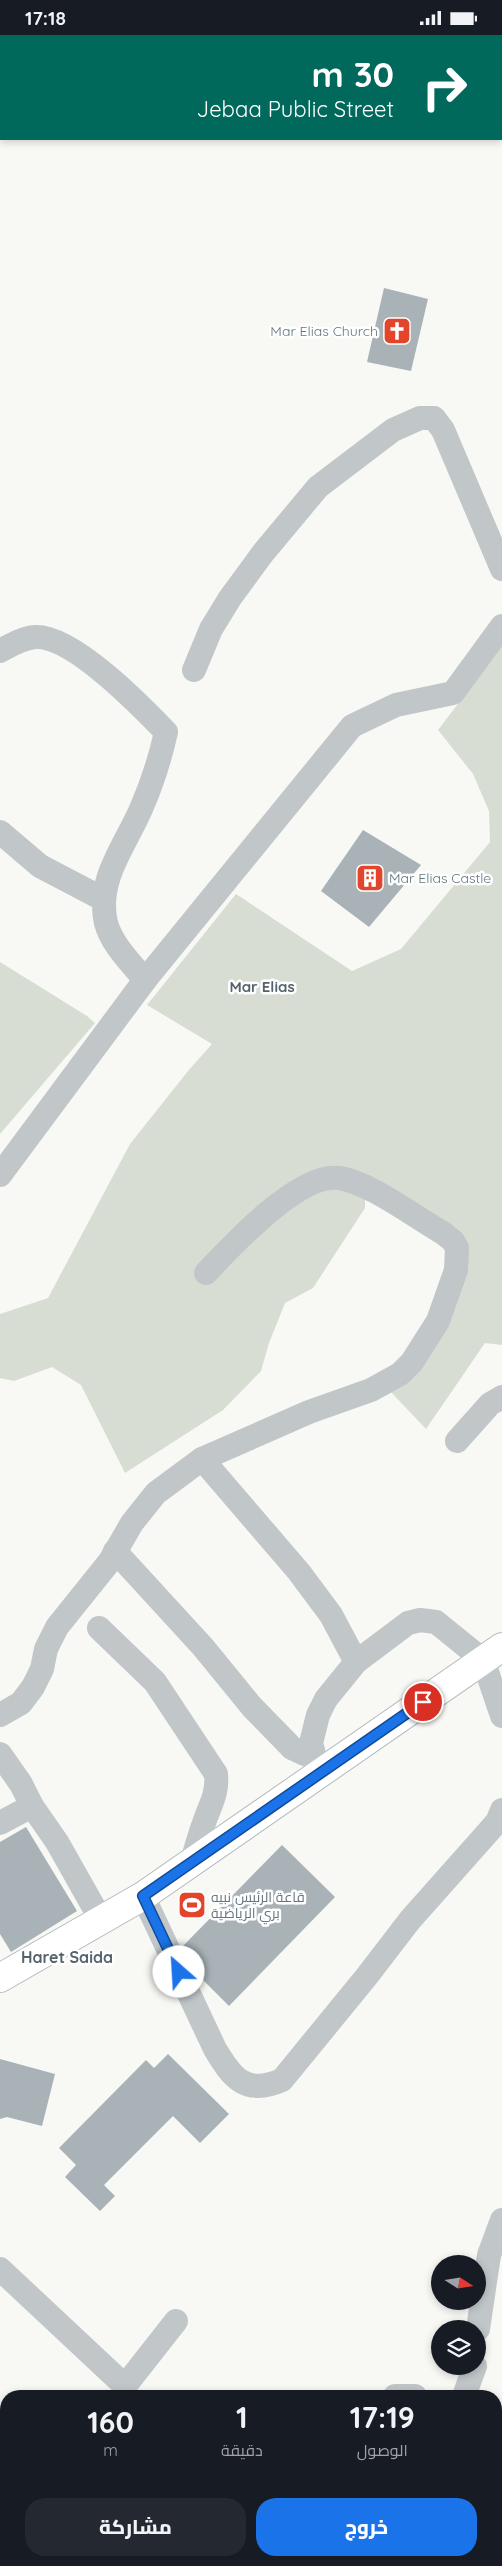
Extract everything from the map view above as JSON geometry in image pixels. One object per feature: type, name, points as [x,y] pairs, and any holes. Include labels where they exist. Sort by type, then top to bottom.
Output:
[{"type":"main road","points":[[0,1978],[143,1896],[192,1861],[316,1764],[493,1653]]},
{"type":"street","points":[[194,670],[211,629],[230,599],[263,553],[318,487],[393,430],[420,418],[434,418],[444,430],[502,569]]},
{"type":"street","points":[[0,1175],[146,979],[352,726],[396,705],[453,693],[502,627]]},
{"type":"street","points":[[0,651],[19,641],[36,637],[59,641],[128,692],[166,732],[160,758],[141,808],[110,871],[103,899],[107,925],[114,943],[146,979]]},
{"type":"street","points":[[0,832],[40,866],[103,899]]},
{"type":"street","points":[[0,1715],[21,1703],[33,1687],[42,1669],[46,1649],[58,1627],[110,1561],[132,1523],[156,1493],[202,1459],[308,1412],[371,1391],[400,1374],[412,1362],[438,1321],[456,1270],[457,1248],[453,1241],[443,1233],[364,1186],[340,1178],[327,1177],[312,1181],[294,1191],[230,1247],[206,1273]]},
{"type":"street","points":[[457,1441],[490,1403],[502,1397]]},
{"type":"street","points":[[202,1459],[299,1572],[331,1615],[356,1662]]},
{"type":"street","points":[[115,1551],[202,1647],[252,1707],[292,1748],[305,1754],[316,1764]]},
{"type":"street","points":[[316,1764],[311,1743],[318,1715],[326,1699],[356,1662],[408,1623],[429,1620],[493,1653],[502,1716]]},
{"type":"street","points":[[99,1628],[155,1682],[216,1774],[217,1786],[214,1803],[204,1821],[192,1861]]},
{"type":"street","points":[[0,1753],[21,1784],[32,1806],[57,1842],[101,1920]]},
{"type":"street","points":[[0,1823],[32,1806]]},
{"type":"street","points":[[143,1896],[215,2049],[226,2067],[236,2079],[248,2086],[271,2085],[282,2080],[368,1976],[410,1920],[497,1822],[502,1810]]},
{"type":"street","points":[[479,2320],[489,2255],[502,2220]]},
{"type":"street","points":[[0,2269],[125,2386],[176,2321]]},
{"type":"street","points":[[466,2390],[472,2375]]},
{"type":"shaded area","points":[[502,646],[502,1345],[485,1343],[426,1429],[390,1391],[445,1317],[453,1232],[365,1181],[365,1208],[313,1288],[285,1303],[269,1343],[261,1371],[223,1410],[125,1473],[81,1385],[52,1367],[14,1381],[0,1378],[0,1314],[48,1298],[130,1144],[212,1044],[147,1005],[236,894],[352,971],[401,949],[490,842],[489,811],[473,774],[438,730]]},
{"type":"shaded area","points":[[0,962],[87,1016],[95,1023],[0,1134]]},
{"type":"building","name":"Mar Elias Church","points":[[384,288],[428,299],[411,371],[367,362]]},
{"type":"building","name":"Mar Elias Castle","points":[[363,830],[421,865],[369,927],[321,891]]},
{"type":"building","points":[[26,1827],[77,1911],[11,1952],[0,1934],[0,1842]]},
{"type":"building","points":[[282,1845],[335,1897],[229,2006],[194,1971],[182,1947]]},
{"type":"building","points":[[168,2054],[229,2114],[200,2143],[173,2116],[104,2185],[115,2196],[100,2211],[65,2177],[76,2165],[59,2148],[146,2060],[154,2068]]},
{"type":"building","points":[[0,2059],[55,2074],[42,2126],[7,2117],[0,2119]]},
{"type":"place","name":"Mar Elias Church","points":[[397,331]]},
{"type":"place","name":"Mar Elias Castle","points":[[370,878]]},
{"type":"place","name":"قاعة الرئيس نبيه بري الرياضية","points":[[192,1905]]},
{"type":"district","name":"Mar Elias","points":[[262,987]]},
{"type":"district","name":"Haret Saida","points":[[67,1957]]},
{"type":"route","points":[[179,1972],[143,1896],[423,1702]]}]
